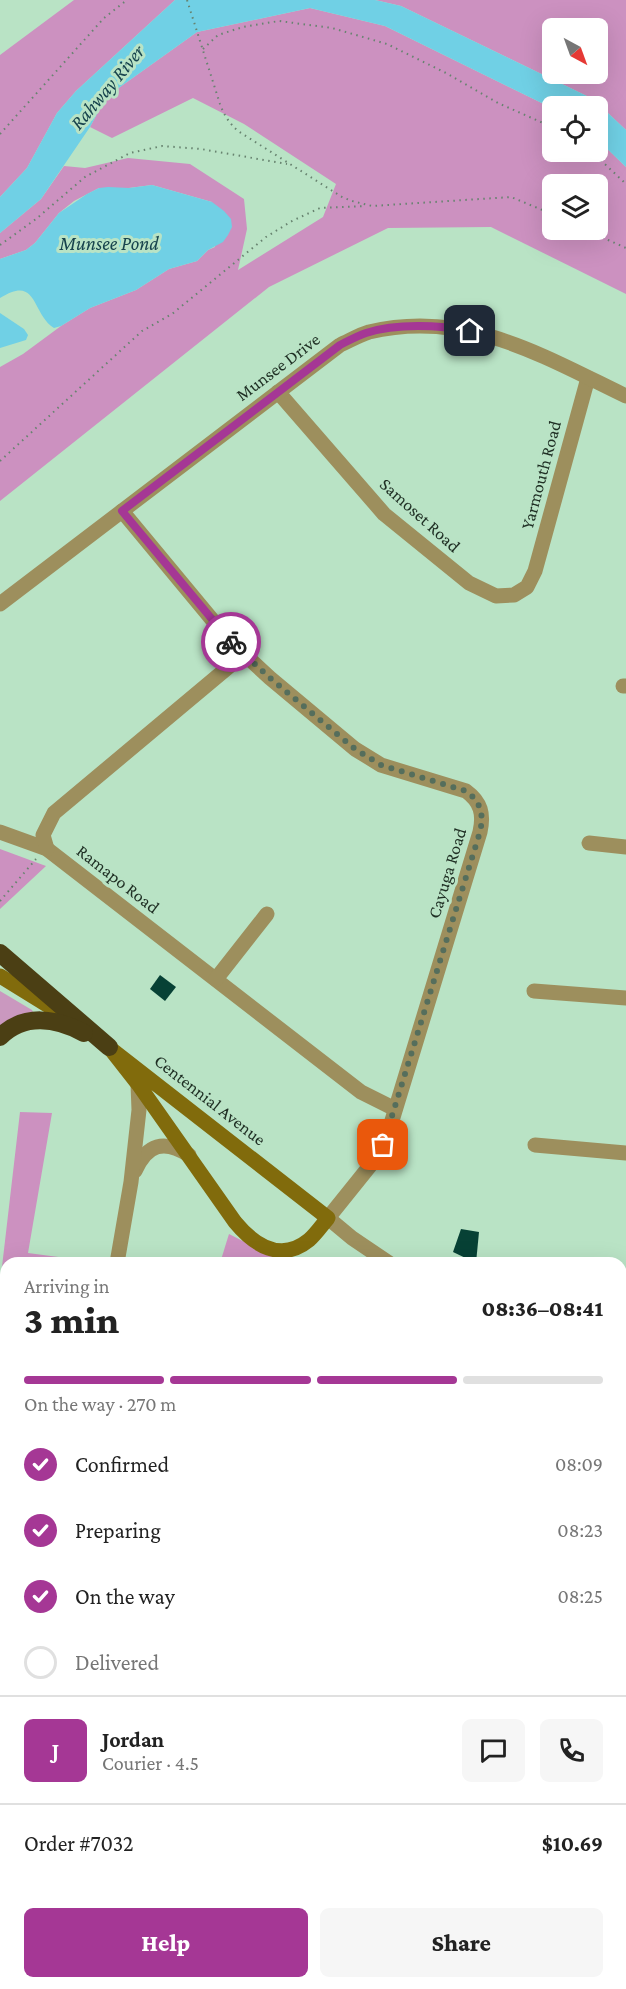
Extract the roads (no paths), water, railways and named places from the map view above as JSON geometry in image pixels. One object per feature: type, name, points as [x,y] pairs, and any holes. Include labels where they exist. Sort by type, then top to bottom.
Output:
[{"type":"highway","points":[[0,953],[109,1047]]},
{"type":"highway","points":[[0,1037],[24,1022],[42,1019],[76,1029],[109,1047]]},
{"type":"main road","name":"Centennial Avenue","points":[[0,976],[44,1002],[109,1047],[328,1218]]},
{"type":"main road","points":[[109,1047],[248,1237],[261,1246],[280,1250],[295,1247],[309,1240],[328,1218]]},
{"type":"street","name":"Munsee Drive","points":[[0,604],[340,345],[368,333],[405,327],[448,326],[493,336],[532,351],[626,396]]},
{"type":"street","name":"Yarmouth Road","points":[[530,581],[535,571],[588,378]]},
{"type":"street","name":"Samoset Road","points":[[278,392],[384,514],[469,583],[496,596],[514,595],[527,587],[530,581]]},
{"type":"street","name":"Cayuga Road","points":[[122,511],[229,640],[270,678],[355,749],[381,765],[466,791],[475,797],[481,808],[483,820],[480,832],[387,1137],[379,1154],[328,1218]]},
{"type":"street","name":"Ramapo Road","points":[[244,654],[54,813],[44,835],[47,849],[361,1092],[395,1108]]},
{"type":"street","points":[[0,832],[47,849]]},
{"type":"street","points":[[589,843],[626,847]]},
{"type":"street","points":[[216,979],[267,914]]},
{"type":"street","points":[[534,991],[626,998]]},
{"type":"street","points":[[118,1257],[131,1182],[139,1110],[138,1084]]},
{"type":"street","points":[[535,1144],[626,1153]]},
{"type":"street","points":[[131,1182],[143,1157],[154,1148],[168,1146],[189,1155]]},
{"type":"street","name":"Centennial Avenue","points":[[328,1218],[380,1257]]},
{"type":"water","name":"Rahway River","points":[[175,0],[375,0],[401,6],[542,74],[542,84],[562,84],[587,96],[542,96],[542,103],[385,26],[310,8],[197,32],[106,97],[90,127],[41,199],[0,233],[0,197],[27,168],[57,113],[76,91]]},
{"type":"water","points":[[608,113],[626,130],[626,167],[608,150]]},
{"type":"water","name":"Munsee Pond","points":[[152,185],[212,202],[224,211],[231,219],[232,227],[223,242],[208,250],[197,261],[169,269],[136,290],[90,308],[54,328],[41,314],[28,293],[21,290],[0,298],[0,259],[26,250],[35,243],[59,213],[99,188]]},
{"type":"water","points":[[0,313],[24,329],[28,335],[26,340],[0,348]]}]
